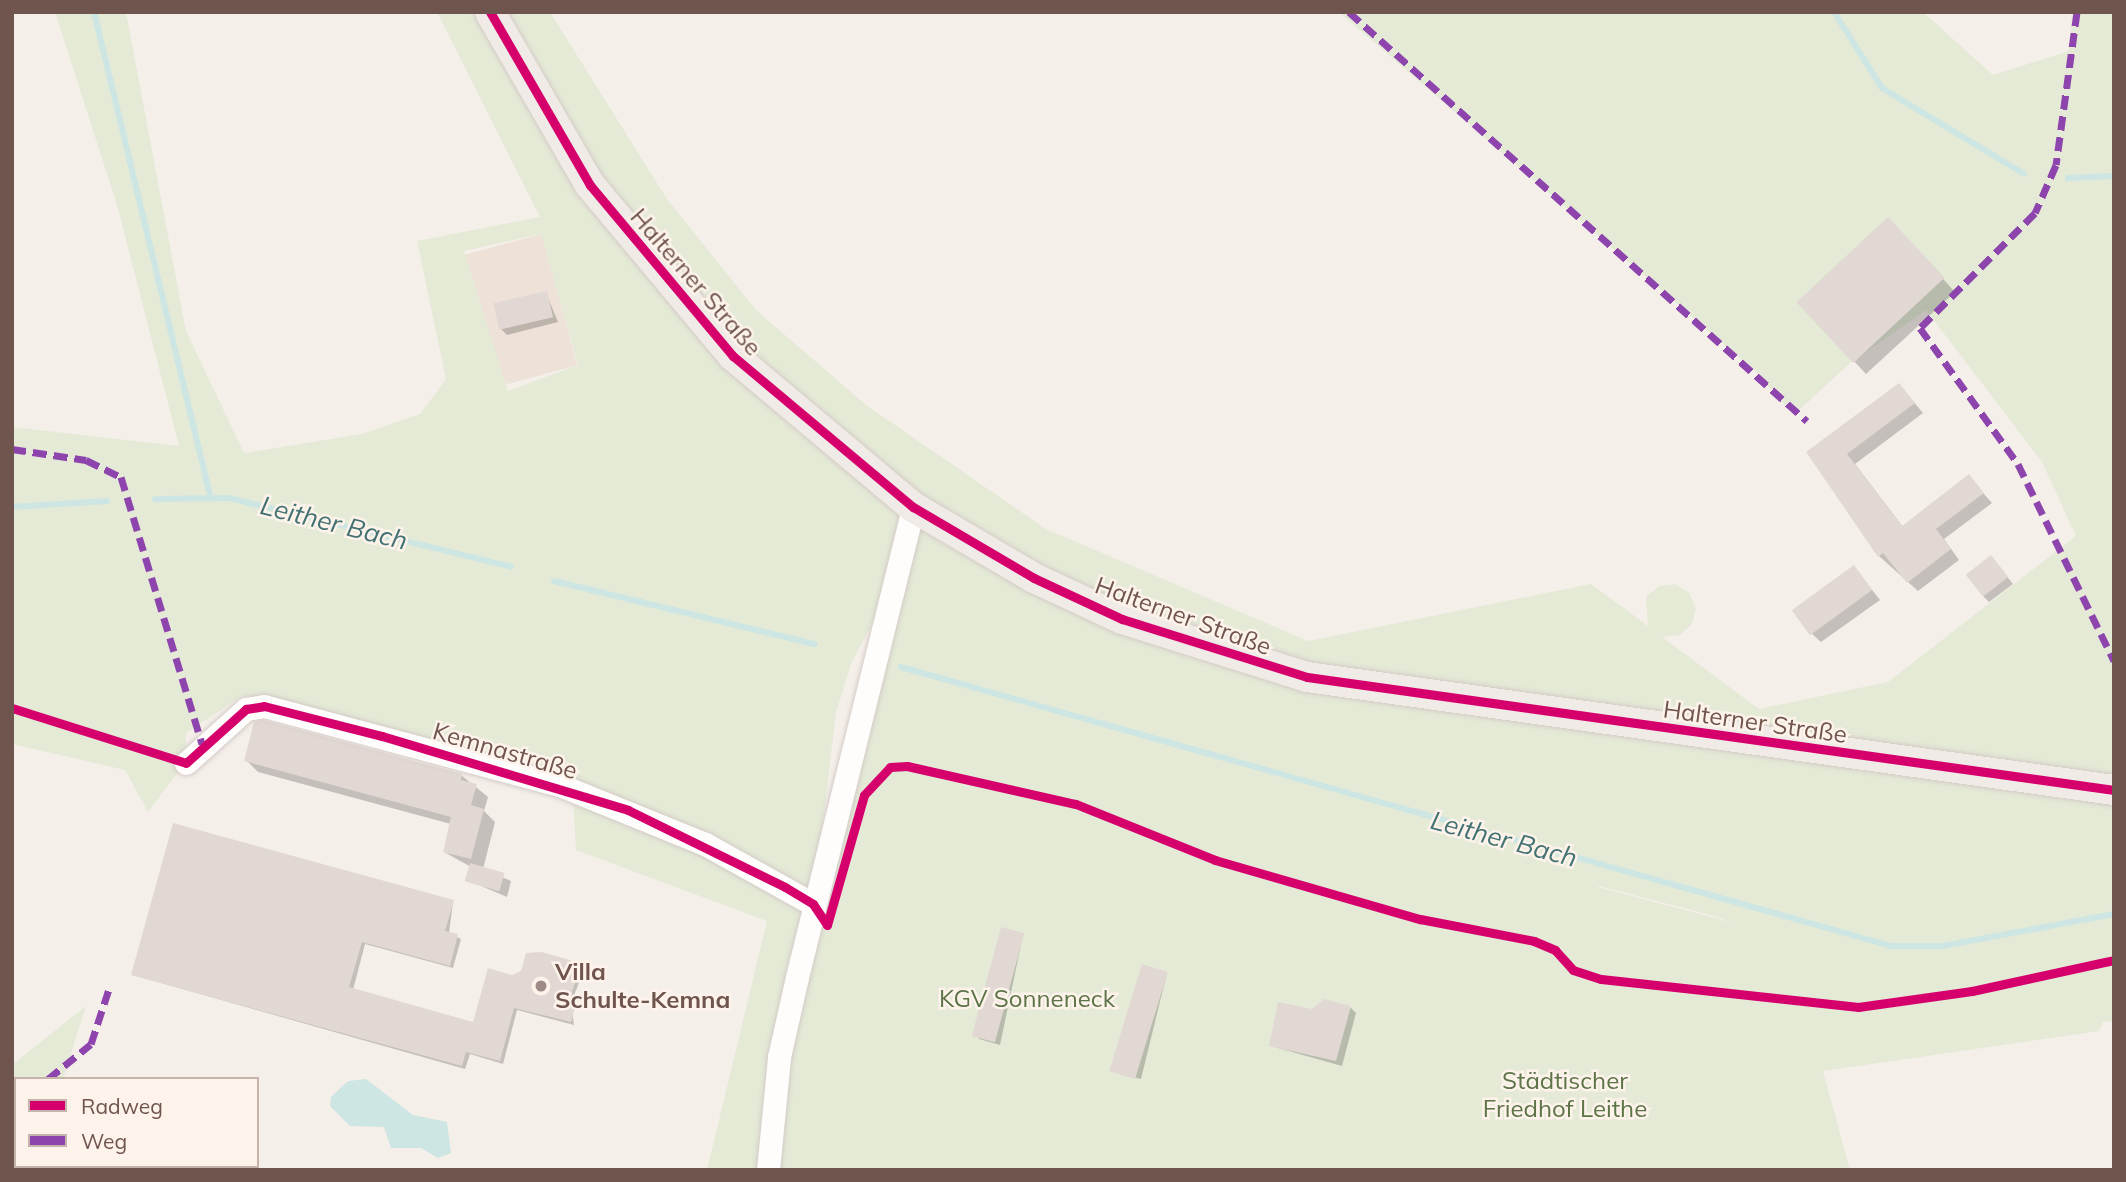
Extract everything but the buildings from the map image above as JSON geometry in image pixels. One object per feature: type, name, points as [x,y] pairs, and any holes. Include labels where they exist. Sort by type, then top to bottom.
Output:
[{"type":"main road","name":"Halterner Straße","points":[[490,12],[555,132],[669,286],[784,404],[913,506],[1034,578],[1122,619],[1307,677],[2114,790]]},
{"type":"street","points":[[768,1170],[779,1057],[813,904],[913,506]]},
{"type":"street","name":"Kemnastraße","points":[[186,763],[246,709],[264,706],[562,786],[705,844],[813,904]]},
{"type":"shaded area","points":[[542,234],[577,365],[500,386],[465,255]]},
{"type":"green space","points":[[55,12],[126,12],[186,331],[244,453],[362,434],[420,414],[446,379],[417,241],[540,217],[437,12],[550,12],[667,199],[756,310],[866,405],[1046,529],[1308,641],[1591,584],[1648,626],[1646,597],[1659,586],[1675,584],[1689,593],[1696,608],[1692,624],[1680,635],[1662,637],[1759,709],[1888,682],[2076,536],[2042,462],[1926,310],[1850,363],[1794,415],[1757,373],[1339,12],[1923,12],[1993,75],[2069,51],[2072,12],[2114,12],[2114,786],[1309,676],[1123,617],[1035,574],[949,528],[823,435],[911,508],[893,583],[851,664],[836,712],[816,883],[796,970],[913,509],[1033,580],[1121,621],[1306,680],[2114,792],[2114,1021],[2103,1022],[2099,1031],[1823,1071],[1850,1170],[707,1170],[767,921],[576,850],[572,778],[242,696],[186,733],[185,763],[148,812],[125,770],[12,744],[12,427],[179,446],[117,205]],"holes":[[[541,234],[578,365],[508,391],[464,251]],[[1598,887],[1707,914],[1738,924]]]},
{"type":"green space","points":[[86,1006],[64,1077],[14,1077],[12,1146],[12,1065]]},
{"type":"water","points":[[366,1079],[413,1115],[447,1122],[451,1153],[438,1158],[421,1148],[391,1148],[384,1127],[350,1126],[330,1106],[331,1097],[348,1081]]},
{"type":"waterway","points":[[94,12],[210,497]]},
{"type":"waterway","points":[[1834,12],[1882,88],[2024,174]]},
{"type":"waterway","points":[[2068,178],[2114,176]]},
{"type":"waterway","name":"Leither Bach","points":[[155,499],[229,498],[511,567]]},
{"type":"waterway","name":"Leither Bach","points":[[12,507],[107,501]]},
{"type":"waterway","name":"Leither Bach","points":[[554,581],[814,644]]},
{"type":"waterway","name":"Leither Bach","points":[[901,667],[1891,946],[1943,946],[2114,914]]},
{"type":"marked path","points":[[1349,12],[1807,421]]},
{"type":"marked path","points":[[2077,12],[2056,165],[2035,213],[1920,328],[2018,464],[2114,661]]},
{"type":"marked path","points":[[12,449],[86,460],[121,477],[202,744]]},
{"type":"marked path","points":[[50,1077],[91,1044],[109,989]]},
{"type":"cycle path","points":[[490,12],[590,185],[733,356],[913,507],[1034,578],[1122,619],[1307,677],[2114,790]]},
{"type":"cycle path","points":[[12,708],[186,763],[246,709],[264,706],[382,736],[628,810],[785,887],[813,904],[827,925]]},
{"type":"cycle path","points":[[827,925],[864,795],[890,767],[907,766],[1076,804],[1215,860],[1420,919],[1534,941],[1555,950],[1573,970],[1601,979],[1858,1007],[1972,991],[2114,960]]},
{"type":"place","name":"Villa Schulte-Kemna","points":[[541,986]]},
{"type":"park label","name":"KGV Sonneneck","points":[[1027,999]]},
{"type":"park label","name":"Städtischer Friedhof Leithe","points":[[1565,1095]]}]
